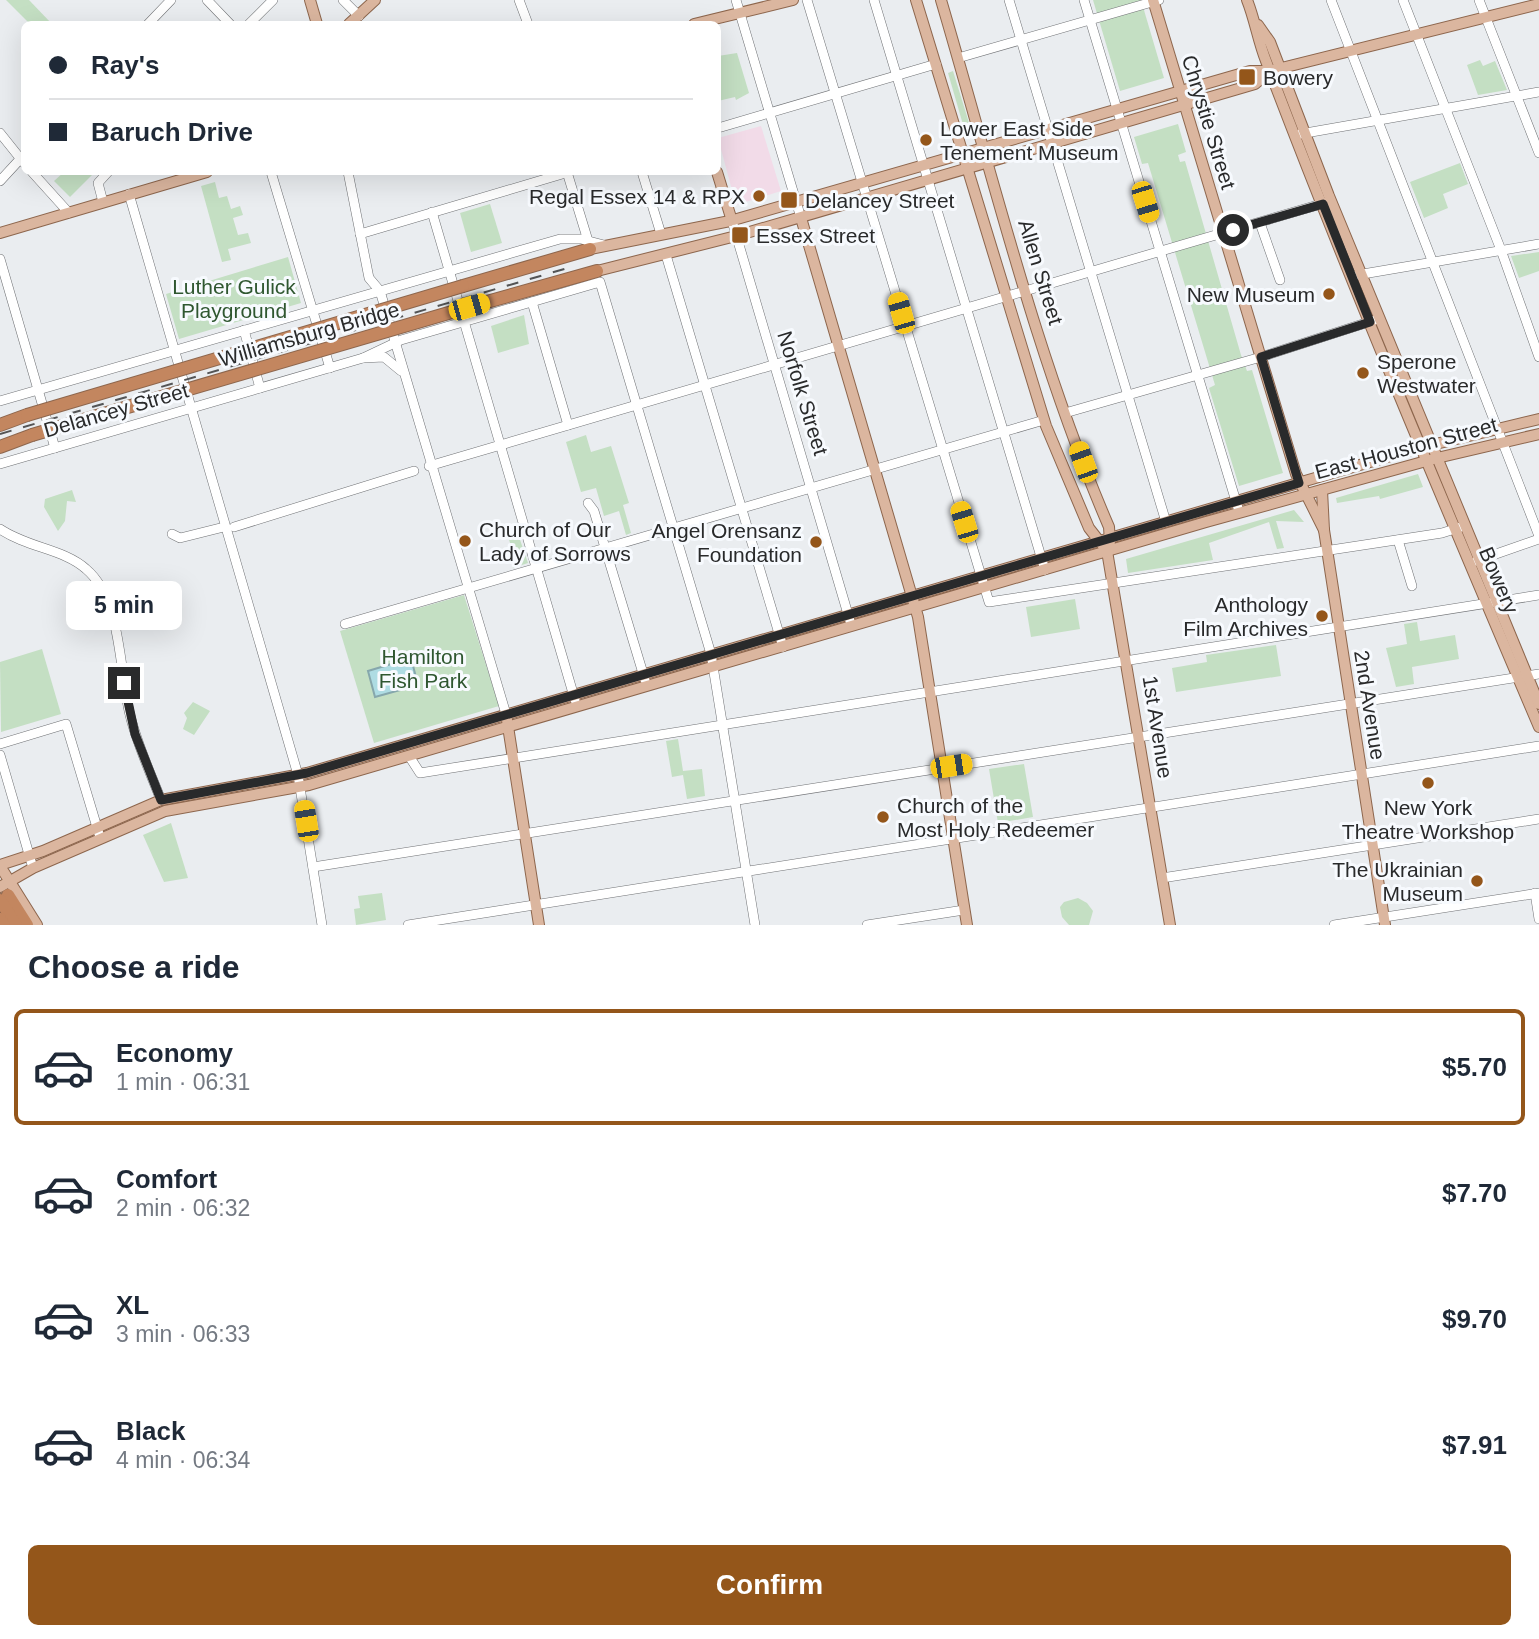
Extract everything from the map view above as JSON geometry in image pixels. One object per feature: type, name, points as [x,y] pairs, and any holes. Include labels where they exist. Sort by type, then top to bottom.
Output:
[{"type":"highway","name":"Williamsburg Bridge","points":[[0,425],[463,286],[589,244]]},
{"type":"highway","name":"Williamsburg Bridge","points":[[0,444],[579,276],[599,276]]},
{"type":"highway","name":"Williamsburg Bridge","points":[[0,418],[27,415]]},
{"type":"highway","points":[[4,891],[16,925]]},
{"type":"highway","points":[[4,891],[27,925]]},
{"type":"highway","points":[[0,919],[4,925]]},
{"type":"main road","points":[[310,0],[316,21]]},
{"type":"main road","points":[[353,21],[375,0]]},
{"type":"main road","points":[[706,21],[793,0]]},
{"type":"main road","name":"Allen Street","points":[[916,0],[1044,420],[1096,541]]},
{"type":"main road","name":"Allen Street","points":[[941,0],[983,148],[1065,413],[1111,537]]},
{"type":"main road","name":"Chrystie Street","points":[[1155,0],[1222,233],[1304,495]]},
{"type":"main road","name":"Bowery","points":[[1247,0],[1327,203],[1523,676],[1539,727]]},
{"type":"main road","points":[[1275,70],[1539,4]]},
{"type":"main road","name":"Delancey Street","points":[[589,244],[604,245],[732,221],[1180,90],[1250,71],[1275,70]]},
{"type":"main road","name":"Delancey Street","points":[[599,276],[1255,85],[1275,70]]},
{"type":"main road","points":[[0,233],[190,175]]},
{"type":"main road","name":"Norfolk Street","points":[[719,175],[732,221]]},
{"type":"main road","points":[[801,218],[916,609],[967,925]]},
{"type":"main road","name":"East Houston Street","points":[[0,866],[171,809],[300,787],[916,609],[1107,551],[1238,507],[1299,483],[1426,445],[1539,419]]},
{"type":"main road","name":"East Houston Street","points":[[4,891],[33,868],[161,800],[298,775],[1096,541],[1166,522],[1304,495],[1432,459],[1539,434]]},
{"type":"main road","points":[[1322,490],[1324,530]]},
{"type":"main road","name":"2nd Avenue","points":[[1304,495],[1324,530],[1385,921]]},
{"type":"main road","points":[[1096,541],[1107,551],[1111,537]]},
{"type":"main road","name":"1st Avenue","points":[[1107,551],[1115,584],[1170,925]]},
{"type":"main road","name":"Bowery","points":[[1523,676],[1539,704]]},
{"type":"main road","points":[[506,714],[539,925]]},
{"type":"main road","points":[[0,866],[4,891],[37,925]]},
{"type":"street","points":[[151,21],[171,0]]},
{"type":"street","points":[[207,0],[227,21]]},
{"type":"street","points":[[252,21],[273,0]]},
{"type":"street","points":[[343,0],[359,16]]},
{"type":"street","points":[[519,0],[527,21]]},
{"type":"street","points":[[736,0],[801,218]]},
{"type":"street","points":[[807,0],[987,600],[995,603],[1398,540],[1461,527]]},
{"type":"street","points":[[874,0],[1045,570]]},
{"type":"street","points":[[1009,0],[1166,522]]},
{"type":"street","points":[[1084,0],[1238,507]]},
{"type":"street","points":[[958,58],[1155,0]]},
{"type":"street","points":[[1331,0],[1539,538],[1475,561]]},
{"type":"street","points":[[1403,0],[1501,250],[1539,357]]},
{"type":"street","points":[[1479,0],[1539,153]]},
{"type":"street","points":[[721,127],[936,64]]},
{"type":"street","points":[[1300,134],[1539,92]]},
{"type":"street","points":[[0,133],[21,157]]},
{"type":"street","points":[[0,181],[21,161]]},
{"type":"street","points":[[36,175],[69,213]]},
{"type":"street","points":[[103,202],[98,183],[105,175]]},
{"type":"street","points":[[272,175],[330,368]]},
{"type":"street","points":[[349,175],[371,283],[380,291],[429,466],[506,714]]},
{"type":"street","points":[[360,234],[558,175]]},
{"type":"street","points":[[569,175],[589,244]]},
{"type":"street","points":[[643,175],[661,234]]},
{"type":"street","points":[[129,194],[190,409],[229,527],[298,775],[322,925]]},
{"type":"street","points":[[429,466],[1327,203]]},
{"type":"street","points":[[432,212],[577,707]]},
{"type":"street","name":"Norfolk Street","points":[[732,221],[851,626]]},
{"type":"street","points":[[1260,223],[1280,280]]},
{"type":"street","name":"Delancey Street","points":[[0,401],[560,239],[589,244]]},
{"type":"street","points":[[1357,275],[1539,244]]},
{"type":"street","points":[[666,255],[783,647]]},
{"type":"street","points":[[0,258],[55,448]]},
{"type":"street","points":[[599,276],[711,654],[755,925]]},
{"type":"street","name":"Delancey Street","points":[[0,464],[363,358],[395,342],[532,302],[599,276]]},
{"type":"street","points":[[532,302],[568,425]]},
{"type":"street","points":[[1065,413],[1261,357],[1375,320]]},
{"type":"street","points":[[244,330],[260,388]]},
{"type":"street","points":[[363,358],[384,357],[401,371]]},
{"type":"street","points":[[345,624],[1044,420]]},
{"type":"street","points":[[172,534],[180,538],[229,527],[414,471]]},
{"type":"street","points":[[587,503],[594,511],[606,548],[646,687]]},
{"type":"street","points":[[0,529],[25,544],[75,561],[90,572],[104,590],[111,611],[130,714],[161,800]]},
{"type":"street","points":[[1398,540],[1412,586]]},
{"type":"street","points":[[409,756],[420,773],[1539,595]]},
{"type":"street","points":[[313,867],[1539,674]]},
{"type":"street","points":[[0,744],[66,724],[99,833]]},
{"type":"street","points":[[408,925],[1539,746]]},
{"type":"street","points":[[0,755],[33,868]]},
{"type":"street","points":[[1162,878],[1539,819]]},
{"type":"street","points":[[1334,925],[1385,921],[1537,893],[1539,919]]},
{"type":"street","points":[[867,925],[964,910]]},
{"type":"shaded area","points":[[761,126],[781,191],[736,205],[721,149],[721,137]]},
{"type":"green space","points":[[6,0],[29,0],[49,21],[27,21]]},
{"type":"green space","points":[[1093,0],[1141,0],[1164,78],[1120,91]]},
{"type":"green space","points":[[737,53],[749,93],[736,100],[735,97],[721,100],[721,56]]},
{"type":"green space","points":[[1480,60],[1483,66],[1495,61],[1507,90],[1478,95],[1467,65]]},
{"type":"green space","points":[[953,71],[971,134],[966,135],[948,73]]},
{"type":"green space","points":[[1178,124],[1186,152],[1178,155],[1180,162],[1185,161],[1241,355],[1247,371],[1252,370],[1283,473],[1239,486],[1209,388],[1215,385],[1148,163],[1142,164],[1134,137]]},
{"type":"green space","points":[[1460,163],[1468,184],[1443,194],[1448,208],[1424,218],[1410,182]]},
{"type":"green space","points":[[61,175],[92,175],[70,197],[54,181]]},
{"type":"green space","points":[[215,182],[219,198],[227,196],[231,209],[240,206],[243,215],[233,218],[238,235],[248,233],[251,243],[228,249],[231,260],[222,262],[201,186]]},
{"type":"green space","points":[[490,204],[502,243],[471,252],[460,213]]},
{"type":"green space","points":[[1539,252],[1539,271],[1519,278],[1511,256]]},
{"type":"green space","name":"Luther Gulick Playground","points":[[288,257],[301,303],[179,339],[166,294]]},
{"type":"green space","points":[[524,315],[529,344],[498,353],[491,326]]},
{"type":"green space","points":[[586,435],[591,452],[611,446],[629,503],[623,505],[631,533],[626,535],[619,511],[604,516],[596,488],[581,492],[566,442]]},
{"type":"green space","points":[[1418,474],[1423,487],[1380,499],[1379,496],[1337,503],[1336,498]]},
{"type":"green space","points":[[72,490],[76,502],[67,501],[65,521],[58,531],[44,507],[45,499]]},
{"type":"green space","points":[[1294,510],[1304,522],[1276,521],[1284,548],[1277,549],[1269,522],[1209,543],[1213,560],[1128,573],[1126,559]]},
{"type":"green space","points":[[516,528],[528,563],[513,568],[507,548],[511,546],[506,530]]},
{"type":"green space","name":"Hamilton Fish Park","points":[[464,595],[499,706],[374,743],[340,631]]},
{"type":"green space","points":[[1075,599],[1080,629],[1031,637],[1026,607]]},
{"type":"green space","points":[[1417,622],[1420,641],[1455,635],[1459,659],[1412,667],[1414,684],[1396,687],[1386,648],[1407,644],[1404,624]]},
{"type":"green space","points":[[1276,645],[1281,676],[1176,692],[1172,668],[1207,662],[1206,655]]},
{"type":"green space","points":[[42,649],[61,714],[1,732],[0,662]]},
{"type":"green space","points":[[193,702],[210,711],[194,735],[183,729],[187,718],[184,713]]},
{"type":"green space","points":[[678,739],[683,771],[702,769],[705,796],[687,799],[683,775],[672,777],[666,741]]},
{"type":"green space","points":[[1024,764],[1033,817],[998,823],[989,769]]},
{"type":"green space","points":[[171,823],[188,878],[164,882],[143,835]]},
{"type":"green space","points":[[382,893],[386,920],[356,925],[354,909],[360,908],[358,896]]},
{"type":"green space","points":[[1078,898],[1087,903],[1093,911],[1089,925],[1069,925],[1062,917],[1060,907],[1064,902]]},
{"type":"water","points":[[411,658],[418,685],[375,697],[368,671]]},
{"type":"railway","points":[[0,434],[571,267]]},
{"type":"place","name":"Bowery","points":[[1247,77]]},
{"type":"place","name":"Lower East Side Tenement Museum","points":[[926,140]]},
{"type":"place","name":"Regal Essex 14 & RPX","points":[[759,196]]},
{"type":"place","name":"Delancey Street","points":[[789,200]]},
{"type":"place","name":"Essex Street","points":[[740,235]]},
{"type":"place","name":"New Museum","points":[[1329,294]]},
{"type":"place","name":"Sperone Westwater","points":[[1363,373]]},
{"type":"place","name":"Church of Our Lady of Sorrows","points":[[465,541]]},
{"type":"place","name":"Angel Orensanz Foundation","points":[[816,542]]},
{"type":"place","name":"Anthology Film Archives","points":[[1322,616]]},
{"type":"place","name":"New York Theatre Workshop","points":[[1428,783]]},
{"type":"place","name":"Church of the Most Holy Redeemer","points":[[883,817]]},
{"type":"place","name":"The Ukrainian Museum","points":[[1477,881]]},
{"type":"route","points":[[124,683],[135,734],[161,800],[307,773],[1299,483],[1261,357],[1370,322],[1323,204],[1233,230]]}]
